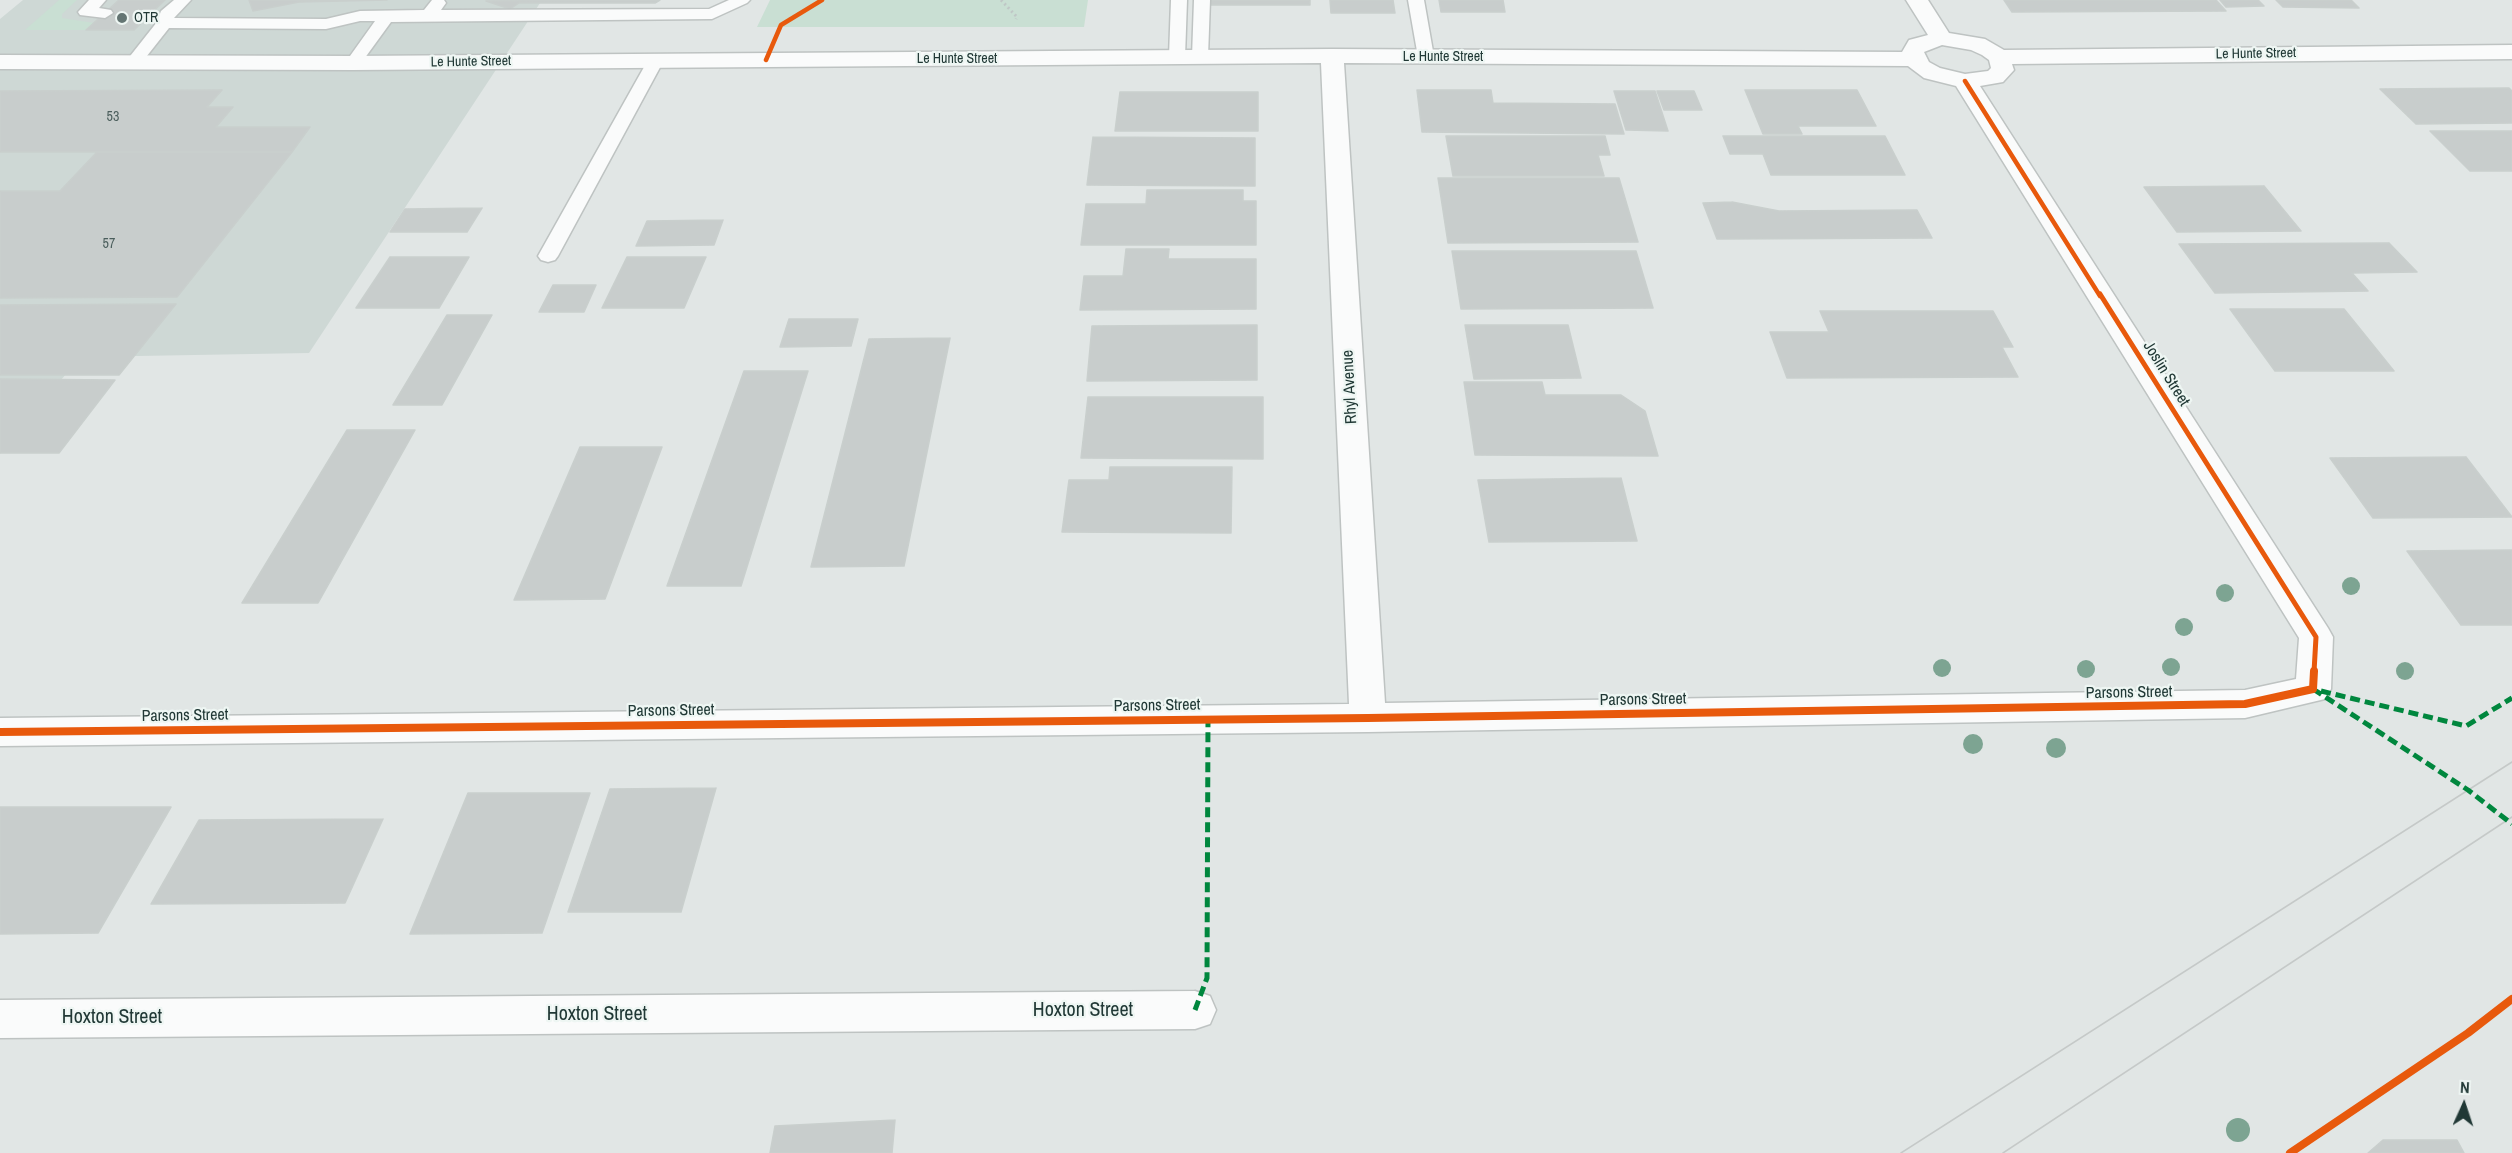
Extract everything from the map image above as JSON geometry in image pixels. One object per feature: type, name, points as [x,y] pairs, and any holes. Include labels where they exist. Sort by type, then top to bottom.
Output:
[{"type":"street","points":[[1917,0],[1941,38]]},
{"type":"street","points":[[1941,38],[1977,44],[1999,57],[2003,70],[1995,77],[1965,81],[1932,73],[1914,59],[1913,51],[1917,45],[1941,38]]},
{"type":"street","name":"Le Hunte Street","points":[[1999,57],[2510,53]]},
{"type":"street","name":"Le Hunte Street","points":[[0,62],[353,63],[1332,56],[1914,59]]},
{"type":"street","name":"Rhyl Avenue","points":[[1332,56],[1368,718]]},
{"type":"street","name":"Joslin Street","points":[[1965,81],[2316,637],[2313,689]]},
{"type":"street","name":"Parsons Street","points":[[0,732],[1368,718],[2245,704],[2313,689]]},
{"type":"street","name":"Hoxton Street","points":[[0,1019],[1195,1010]]},
{"type":"lane","points":[[133,63],[183,0]]},
{"type":"lane","points":[[429,15],[440,0]]},
{"type":"lane","points":[[548,9],[588,15],[712,14],[742,0]]},
{"type":"lane","points":[[1177,57],[1179,0]]},
{"type":"lane","points":[[1200,57],[1202,0]]},
{"type":"lane","points":[[1416,0],[1426,57]]},
{"type":"lane","points":[[150,14],[166,19],[326,24],[360,16],[521,15],[573,3]]},
{"type":"lane","points":[[588,15],[606,3]]},
{"type":"lane","points":[[624,14],[640,3]]},
{"type":"lane","points":[[478,15],[499,5]]},
{"type":"lane","points":[[353,63],[386,17]]},
{"type":"lane","points":[[548,256],[656,60]]},
{"type":"shaded area","points":[[23,0],[542,0],[309,353],[80,357],[0,454],[0,19]]},
{"type":"green space","points":[[59,0],[77,0],[62,14],[62,18],[94,23],[86,30],[25,30]]},
{"type":"green space","points":[[770,0],[1088,0],[1084,27],[757,27]]},
{"type":"building","name":"OTR","points":[[119,0],[165,0],[134,30],[86,30]]},
{"type":"building","points":[[249,0],[387,0],[299,2],[253,11]]},
{"type":"building","points":[[660,0],[655,3],[519,3],[510,9],[486,1]]},
{"type":"building","points":[[1209,0],[1310,0],[1310,5],[1209,5]]},
{"type":"building","points":[[1330,0],[1393,0],[1395,13],[1331,13]]},
{"type":"building","points":[[1439,0],[1503,0],[1505,12],[1441,12]]},
{"type":"building","points":[[2004,0],[2216,0],[2226,11],[2012,12]]},
{"type":"building","points":[[2220,0],[2258,0],[2264,6],[2226,7]]},
{"type":"building","points":[[2276,0],[2351,0],[2359,8],[2283,7]]},
{"type":"building","points":[[2509,88],[2512,91],[2512,123],[2416,124],[2380,89]]},
{"type":"building","points":[[222,90],[207,107],[233,107],[216,127],[310,127],[292,152],[0,152],[0,91]]},
{"type":"building","points":[[1417,90],[1491,90],[1493,103],[1615,104],[1624,134],[1422,132]]},
{"type":"building","points":[[1745,90],[1857,90],[1876,126],[1798,126],[1802,134],[1763,134]]},
{"type":"building","points":[[1614,91],[1655,91],[1668,131],[1626,130]]},
{"type":"building","points":[[1657,91],[1694,91],[1702,110],[1664,110]]},
{"type":"building","points":[[1120,92],[1258,92],[1258,131],[1115,131]]},
{"type":"building","points":[[2430,131],[2512,131],[2512,171],[2470,171]]},
{"type":"building","points":[[1446,136],[1605,136],[1610,155],[1598,155],[1604,176],[1453,176]]},
{"type":"building","points":[[1723,136],[1885,136],[1905,175],[1771,175],[1763,154],[1730,154]]},
{"type":"building","points":[[1093,137],[1255,138],[1255,186],[1087,185]]},
{"type":"building","points":[[97,152],[292,152],[177,297],[0,298],[0,191],[60,191]]},
{"type":"building","points":[[1438,178],[1619,178],[1638,242],[1448,243]]},
{"type":"building","points":[[2264,186],[2301,231],[2177,232],[2144,187]]},
{"type":"building","points":[[1147,190],[1243,190],[1243,201],[1256,201],[1256,245],[1081,245],[1086,204],[1146,204]]},
{"type":"building","points":[[1732,202],[1779,211],[1917,210],[1932,238],[1717,239],[1703,203]]},
{"type":"building","points":[[482,208],[467,232],[390,232],[405,209]]},
{"type":"building","points":[[723,220],[714,245],[636,246],[647,221]]},
{"type":"building","points":[[2389,243],[2417,272],[2352,273],[2368,291],[2215,293],[2179,244]]},
{"type":"building","points":[[1126,249],[1169,249],[1168,259],[1256,259],[1256,309],[1080,310],[1084,276],[1123,276]]},
{"type":"building","points":[[1452,251],[1636,251],[1653,308],[1461,309]]},
{"type":"building","points":[[390,257],[469,257],[439,308],[356,308]]},
{"type":"building","points":[[627,257],[706,257],[684,308],[602,308]]},
{"type":"building","points":[[553,285],[596,285],[584,312],[539,312]]},
{"type":"building","points":[[176,304],[119,375],[0,375],[0,305]]},
{"type":"building","points":[[2230,309],[2344,309],[2394,371],[2275,371]]},
{"type":"building","points":[[1820,311],[1993,311],[2013,347],[2002,347],[2018,377],[1787,378],[1770,332],[1829,332]]},
{"type":"building","points":[[447,315],[492,315],[442,405],[393,405]]},
{"type":"building","points":[[789,319],[858,319],[851,346],[780,347]]},
{"type":"building","points":[[1257,325],[1257,380],[1087,381],[1092,326]]},
{"type":"building","points":[[1465,325],[1568,325],[1581,378],[1474,379]]},
{"type":"building","points":[[950,338],[904,566],[811,567],[869,339]]},
{"type":"building","points":[[744,371],[808,371],[741,586],[667,586]]},
{"type":"building","points":[[0,379],[115,380],[59,453],[0,453]]},
{"type":"building","points":[[1464,382],[1542,382],[1545,395],[1621,395],[1645,411],[1658,456],[1475,455]]},
{"type":"building","points":[[1088,397],[1263,397],[1263,459],[1081,458]]},
{"type":"building","points":[[347,430],[415,430],[318,603],[242,603]]},
{"type":"building","points":[[580,447],[662,447],[605,599],[514,600]]},
{"type":"building","points":[[2466,457],[2512,517],[2373,518],[2330,458]]},
{"type":"building","points":[[1110,467],[1232,467],[1231,533],[1062,532],[1069,480],[1109,480]]},
{"type":"building","points":[[1621,478],[1637,541],[1489,542],[1478,480]]},
{"type":"building","points":[[2512,550],[2512,625],[2461,625],[2407,551]]},
{"type":"building","points":[[716,788],[681,912],[568,912],[610,789]]},
{"type":"building","points":[[468,793],[590,793],[542,933],[410,934]]},
{"type":"building","points":[[0,807],[171,807],[98,933],[0,934]]},
{"type":"building","points":[[383,819],[345,903],[151,904],[199,820]]},
{"type":"building","points":[[895,1120],[892,1153],[770,1153],[775,1126]]},
{"type":"building","points":[[2383,1140],[2457,1140],[2464,1153],[2368,1153]]},
{"type":"tram line","points":[[1901,1153],[2512,762]]},
{"type":"tram line","points":[[2003,1153],[2512,817]]},
{"type":"marked path","points":[[2313,689],[2468,790],[2512,824]]},
{"type":"marked path","points":[[2321,691],[2466,726],[2512,698]]},
{"type":"marked path","points":[[1195,1010],[1207,978],[1208,719]]},
{"type":"cycle path","points":[[766,60],[781,25],[822,0]]},
{"type":"cycle path","points":[[0,732],[1368,718],[2245,704],[2313,689],[2316,637],[1965,81]]},
{"type":"cycle path","points":[[2290,1153],[2468,1033],[2512,999]]},
{"type":"place","name":"OTR","points":[[122,18]]}]
